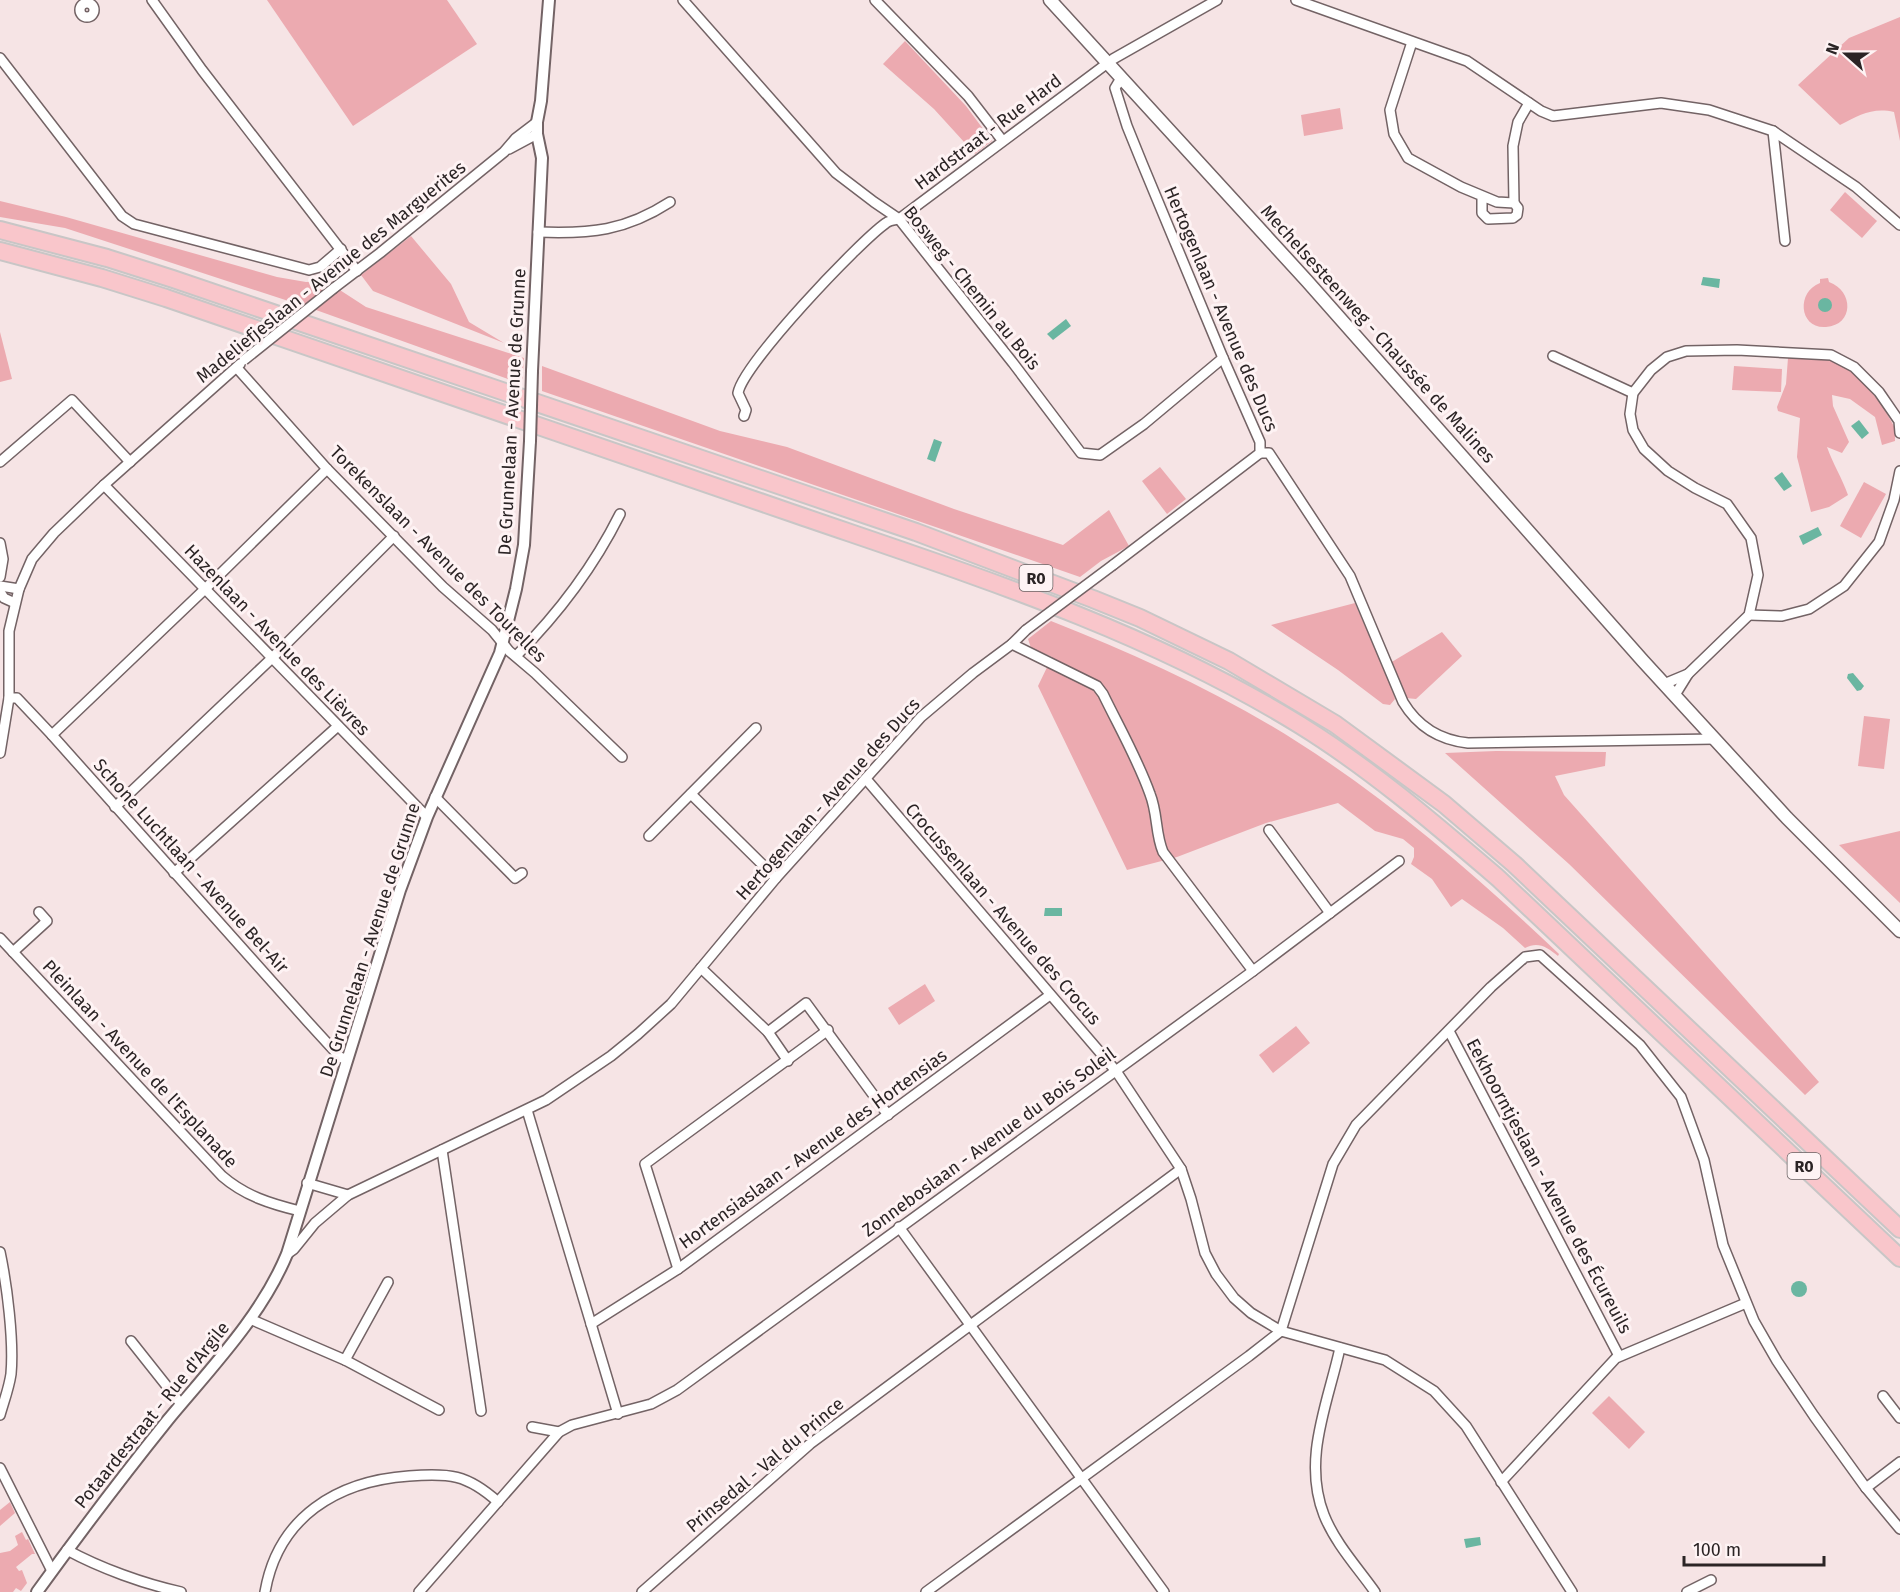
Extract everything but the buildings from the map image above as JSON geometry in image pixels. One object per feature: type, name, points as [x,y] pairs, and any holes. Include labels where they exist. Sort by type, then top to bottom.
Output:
[{"type":"highway","name":"R0","points":[[0,230],[107,258],[173,279],[916,532],[1140,618],[1229,661],[1335,724],[1453,811],[1514,864],[1900,1229]]},
{"type":"highway","name":"R0","points":[[0,251],[166,298],[919,557],[1071,611],[1151,646],[1225,683],[1303,727],[1362,768],[1490,870],[1900,1258]]},
{"type":"main road","name":"Mechelsesteenweg - Chaussée de Malines","points":[[1050,0],[1307,281],[1714,740],[1787,818],[1900,931]]},
{"type":"street","points":[[93,6],[103,0]]},
{"type":"street","points":[[152,0],[202,70],[357,271]]},
{"type":"street","name":"De Grunnelaan - Avenue de Grunne","points":[[287,1254],[400,890],[435,797],[500,653],[516,589],[524,545],[530,441],[542,158],[537,122],[542,100],[549,0]]},
{"type":"street","name":"Bosweg - Chemin au Bois","points":[[683,0],[836,173],[899,219],[1081,453],[1100,454],[1143,424],[1223,358]]},
{"type":"street","points":[[875,0],[968,96],[1002,140]]},
{"type":"street","name":"Hardstraat - Rue Hard","points":[[744,416],[746,410],[738,393],[741,383],[783,328],[888,221],[899,219],[1107,63],[1217,0]]},
{"type":"street","points":[[1296,0],[1471,63],[1546,114],[1559,116],[1665,103],[1709,110],[1773,131],[1856,187],[1900,225]]},
{"type":"street","points":[[1412,42],[1390,110],[1394,134],[1408,158],[1482,196],[1497,202],[1514,202]]},
{"type":"street","points":[[0,58],[122,216],[128,220],[147,228],[309,270],[320,267],[341,249]]},
{"type":"street","name":"Hertogenlaan - Avenue des Ducs","points":[[287,1254],[294,1249],[315,1223],[348,1195],[527,1110],[566,1088],[638,1034],[671,1004],[776,878],[921,717],[1012,644],[1026,630],[1260,453],[1260,442],[1126,126],[1114,88],[1121,78]]},
{"type":"street","points":[[1482,196],[1482,213],[1488,219],[1514,218],[1518,212],[1514,202],[1513,146],[1518,122],[1529,103]]},
{"type":"street","name":"Madeliefjeslaan - Avenue des Marguerites","points":[[504,152],[516,138],[537,122]]},
{"type":"street","points":[[1773,131],[1785,241]]},
{"type":"street","name":"Madeliefjeslaan - Avenue des Marguerites","points":[[0,753],[9,698],[4,660],[15,603],[32,559],[54,533],[104,485],[244,360],[504,152],[537,134]]},
{"type":"street","points":[[538,232],[577,234],[606,230],[649,215],[670,202]]},
{"type":"street","points":[[1675,695],[1688,674],[1749,615],[1758,575],[1751,538],[1728,504],[1695,488],[1668,471],[1644,449],[1633,430],[1630,414],[1633,393],[1650,369],[1667,357],[1686,351],[1737,350],[1832,355],[1854,367],[1879,392],[1899,421],[1900,433]]},
{"type":"street","points":[[1553,356],[1633,393]]},
{"type":"street","name":"Torekenslaan - Avenue des Tourelles","points":[[237,368],[327,469],[443,587],[622,757]]},
{"type":"street","points":[[0,462],[72,400],[130,462]]},
{"type":"street","points":[[1260,453],[1269,453],[1350,576],[1403,702],[1411,715],[1429,731],[1453,742],[1468,743],[1714,740]]},
{"type":"street","points":[[52,735],[205,590],[327,469]]},
{"type":"street","points":[[1749,615],[1782,616],[1809,609],[1844,586],[1879,542],[1894,500],[1900,471]]},
{"type":"street","name":"Hazenlaan - Avenue des Lièvres","points":[[104,485],[427,817]]},
{"type":"street","points":[[516,656],[567,597],[606,543],[620,514]]},
{"type":"street","points":[[115,807],[271,659],[394,536]]},
{"type":"street","points":[[0,543],[3,559],[0,577]]},
{"type":"street","points":[[0,586],[19,589]]},
{"type":"street","points":[[0,592],[4,598],[15,603]]},
{"type":"street","points":[[1012,644],[1089,681],[1103,694],[1150,792],[1156,811],[1159,842],[1172,864],[1253,971]]},
{"type":"street","points":[[1664,684],[1688,674]]},
{"type":"street","name":"Schone Luchtlaan - Avenue Bel-Air","points":[[9,698],[17,698],[52,735],[340,1057],[347,1060]]},
{"type":"street","points":[[174,873],[338,726]]},
{"type":"street","points":[[649,836],[756,728]]},
{"type":"street","name":"Crocussenlaan - Avenue des Crocus","points":[[866,779],[1116,1071],[1181,1169],[1205,1253],[1216,1274],[1244,1308],[1281,1331],[1385,1360],[1434,1391],[1466,1426],[1572,1592]]},
{"type":"street","points":[[691,794],[776,878]]},
{"type":"street","points":[[435,797],[515,878],[522,873]]},
{"type":"street","points":[[1269,830],[1330,913]]},
{"type":"street","name":"Zonneboslaan - Avenue du Bois Soleil","points":[[559,1432],[572,1425],[651,1404],[676,1390],[1253,971],[1399,861]]},
{"type":"street","points":[[13,952],[47,921],[39,912]]},
{"type":"street","name":"Pleinlaan - Avenue de l'Esplanade","points":[[0,938],[222,1176],[242,1192],[300,1211]]},
{"type":"street","points":[[926,1592],[1281,1331],[1333,1164],[1356,1125],[1491,987],[1525,957],[1540,955],[1640,1045],[1681,1097],[1704,1160],[1723,1245],[1746,1303],[1768,1346],[1797,1392],[1866,1488],[1900,1529]]},
{"type":"street","points":[[701,968],[768,1032],[788,1061]]},
{"type":"street","name":"Hortensiaslaan - Avenue des Hortensias","points":[[591,1324],[678,1269],[1050,994]]},
{"type":"street","points":[[768,1032],[806,1003],[828,1030],[888,1115]]},
{"type":"street","points":[[678,1269],[645,1164],[828,1030]]},
{"type":"street","name":"Eekhoorntjeslaan - Avenue des Écureuils","points":[[1449,1031],[1619,1356]]},
{"type":"street","points":[[527,1110],[618,1414]]},
{"type":"street","points":[[442,1150],[481,1411]]},
{"type":"street","name":"Prinsedal - Val du Prince","points":[[642,1592],[810,1444],[1181,1169]]},
{"type":"street","points":[[308,1183],[348,1195]]},
{"type":"street","points":[[899,1227],[1164,1592]]},
{"type":"street","points":[[0,1252],[12,1360],[9,1383],[0,1415]]},
{"type":"street","name":"Potaardestraat - Rue d'Argile","points":[[37,1592],[105,1497],[250,1319],[270,1290],[287,1254]]},
{"type":"street","points":[[345,1360],[388,1281]]},
{"type":"street","points":[[1501,1482],[1612,1361],[1619,1356],[1746,1303]]},
{"type":"street","points":[[250,1319],[345,1360],[439,1410]]},
{"type":"street","points":[[131,1341],[181,1404]]},
{"type":"street","points":[[1340,1348],[1317,1441],[1315,1475],[1320,1502],[1330,1526],[1375,1592]]},
{"type":"street","points":[[1883,1396],[1900,1418]]},
{"type":"street","points":[[532,1427],[559,1432]]},
{"type":"street","points":[[419,1592],[559,1432]]},
{"type":"street","points":[[1866,1488],[1900,1462]]},
{"type":"street","points":[[0,1468],[52,1571]]},
{"type":"street","points":[[265,1592],[276,1556],[288,1535],[313,1508],[337,1493],[354,1486],[393,1477],[449,1476],[472,1482],[498,1502]]},
{"type":"street","points":[[67,1550],[84,1559],[163,1588],[181,1592]]},
{"type":"street","points":[[1687,1592],[1711,1580]]},
{"type":"shaded area","points":[[267,0],[447,0],[477,44],[353,126]]},
{"type":"shaded area","points":[[1900,17],[1900,141],[1894,112],[1873,111],[1840,125],[1798,85],[1849,38]]},
{"type":"shaded area","points":[[905,41],[966,106],[992,141],[975,154],[934,109],[883,64]]},
{"type":"shaded area","points":[[1340,108],[1343,129],[1304,136],[1301,115]]},
{"type":"shaded area","points":[[1845,192],[1877,221],[1862,238],[1830,210]]},
{"type":"shaded area","points":[[0,201],[66,217],[277,277],[306,282],[326,281],[366,307],[524,358],[522,384],[316,310],[65,228],[0,217]]},
{"type":"shaded area","points":[[411,236],[451,284],[469,322],[504,343],[373,291],[361,275]]},
{"type":"shaded area","points":[[1703,277],[1720,279],[1719,288],[1701,285]]},
{"type":"shaded area","points":[[1828,278],[1829,282],[1843,293],[1847,307],[1846,314],[1835,325],[1817,326],[1806,316],[1804,301],[1812,288],[1820,283],[1820,279]]},
{"type":"shaded area","points":[[1825,298],[1830,300],[1832,305],[1830,310],[1825,312],[1820,310],[1818,305],[1820,300]]},
{"type":"shaded area","points":[[1066,319],[1071,326],[1053,340],[1047,334]]},
{"type":"shaded area","points":[[0,332],[12,379],[0,382]]},
{"type":"shaded area","points":[[1788,358],[1831,358],[1855,372],[1882,405],[1895,428],[1895,441],[1882,445],[1875,417],[1850,399],[1832,395],[1833,406],[1849,442],[1842,453],[1827,447],[1848,495],[1829,507],[1811,512],[1797,457],[1800,418],[1778,411],[1777,407],[1786,384]]},
{"type":"shaded area","points":[[542,366],[720,431],[787,447],[954,509],[1063,545],[1109,510],[1129,546],[1101,561],[1080,577],[542,391]]},
{"type":"shaded area","points":[[1734,366],[1782,369],[1781,392],[1732,390]]},
{"type":"shaded area","points":[[1859,420],[1869,433],[1862,439],[1851,426]]},
{"type":"shaded area","points":[[934,439],[942,442],[935,462],[927,459]]},
{"type":"shaded area","points":[[1160,467],[1186,499],[1167,514],[1142,481]]},
{"type":"shaded area","points":[[1782,472],[1792,486],[1784,491],[1774,478]]},
{"type":"shaded area","points":[[1864,482],[1886,494],[1861,538],[1840,526]]},
{"type":"shaded area","points":[[1818,527],[1822,535],[1803,545],[1799,536]]},
{"type":"shaded area","points":[[1355,603],[1393,691],[1395,699],[1390,705],[1383,704],[1338,670],[1271,625]]},
{"type":"shaded area","points":[[1051,621],[1115,647],[1209,691],[1334,766],[1368,790],[1466,869],[1559,954],[1558,956],[1542,946],[1534,945],[1525,948],[1503,928],[1462,899],[1451,907],[1432,879],[1411,864],[1414,848],[1403,839],[1375,831],[1338,803],[1266,823],[1177,857],[1127,870],[1038,686],[1052,657],[1031,648],[1028,639]]},
{"type":"shaded area","points":[[1442,632],[1462,656],[1416,699],[1406,698],[1390,663]]},
{"type":"shaded area","points":[[1853,673],[1864,686],[1861,690],[1857,691],[1847,678],[1848,674]]},
{"type":"shaded area","points":[[1864,716],[1890,719],[1884,769],[1858,766]]},
{"type":"shaded area","points":[[1606,752],[1605,766],[1555,776],[1564,795],[1819,1082],[1805,1095],[1569,864],[1445,753]]},
{"type":"shaded area","points":[[1900,831],[1900,903],[1839,845]]},
{"type":"shaded area","points":[[1045,908],[1062,908],[1062,916],[1044,916]]},
{"type":"shaded area","points":[[925,984],[935,1001],[899,1025],[888,1008]]},
{"type":"shaded area","points":[[1296,1026],[1310,1043],[1273,1073],[1259,1055]]},
{"type":"shaded area","points":[[1799,1281],[1805,1283],[1807,1289],[1805,1295],[1799,1297],[1793,1295],[1791,1289],[1793,1283]]},
{"type":"shaded area","points":[[1609,1396],[1645,1432],[1629,1449],[1592,1413]]},
{"type":"shaded area","points":[[10,1502],[15,1513],[0,1526],[0,1510]]},
{"type":"shaded area","points":[[22,1532],[35,1554],[16,1567],[19,1571],[22,1570],[27,1583],[21,1591],[16,1588],[13,1592],[0,1592],[0,1553],[10,1551],[18,1545],[15,1536]]},
{"type":"shaded area","points":[[1480,1537],[1481,1545],[1466,1548],[1464,1539]]}]
